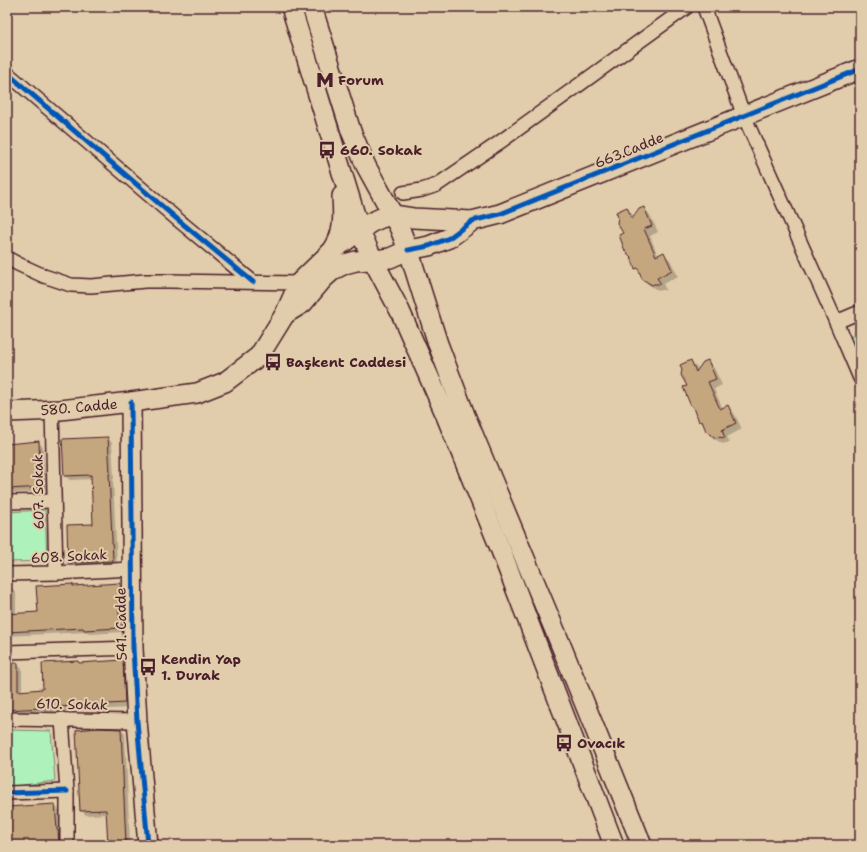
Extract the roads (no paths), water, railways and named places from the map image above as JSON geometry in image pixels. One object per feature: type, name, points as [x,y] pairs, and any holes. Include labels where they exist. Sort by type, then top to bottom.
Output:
[{"type":"main road","points":[[291,7],[360,231],[373,260],[400,311],[444,411],[500,548],[614,845]]},
{"type":"main road","points":[[312,7],[351,131],[366,166],[393,216],[408,250],[438,344],[465,415],[642,845]]},
{"type":"main road","name":"663.Cadde","points":[[285,314],[303,303],[323,279],[333,270],[345,264],[356,261],[390,258],[408,250],[429,246],[449,238],[472,221],[500,214],[860,69]]},
{"type":"main road","points":[[333,250],[340,236],[343,224],[340,168]]},
{"type":"main road","points":[[333,250],[370,223],[382,218],[393,216],[472,221]]},
{"type":"main road","name":"580. Cadde","points":[[7,412],[52,410],[131,402],[197,393],[225,382],[258,356],[285,314],[299,284],[333,250]]},
{"type":"main road","name":"541. Cadde","points":[[131,402],[133,648],[137,721],[148,845]]},
{"type":"street","points":[[403,193],[422,190],[437,185],[500,142],[687,7]]},
{"type":"street","points":[[704,7],[744,116],[860,378]]},
{"type":"street","points":[[7,73],[253,282]]},
{"type":"street","points":[[7,258],[44,276],[71,285],[91,286],[169,280],[299,284]]},
{"type":"street","points":[[836,322],[860,312]]},
{"type":"street","name":"607. Sokak","points":[[52,410],[56,573]]},
{"type":"street","points":[[7,502],[54,501]]},
{"type":"street","name":"608. Sokak","points":[[7,574],[132,569]]},
{"type":"street","points":[[7,652],[133,648]]},
{"type":"street","name":"610. Sokak","points":[[7,719],[137,721]]},
{"type":"street","points":[[62,719],[67,791],[67,845]]},
{"type":"street","points":[[7,794],[67,791]]},
{"type":"place","name":"Forum","points":[[325,80]]},
{"type":"place","name":"660. Sokak","points":[[327,150]]},
{"type":"place","name":"Başkent Caddesi","points":[[273,362]]},
{"type":"place","name":"Kendin Yap 1. Durak","points":[[148,667]]},
{"type":"place","name":"Ovacık","points":[[564,743]]}]
